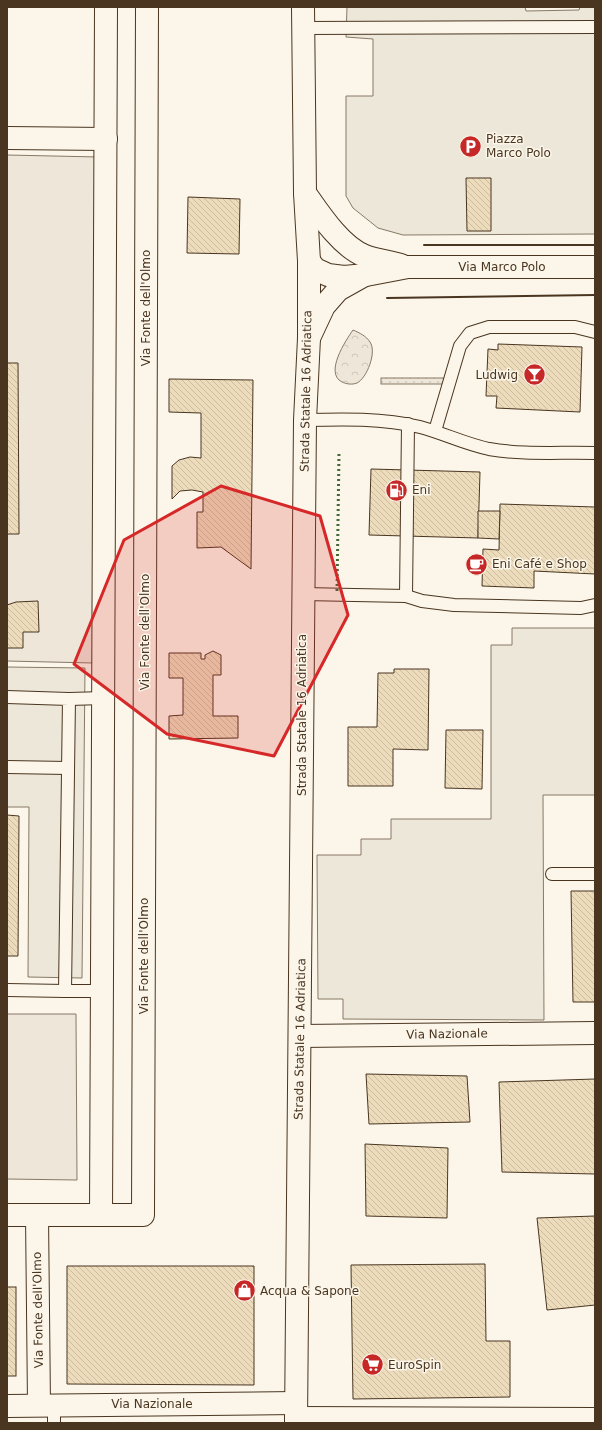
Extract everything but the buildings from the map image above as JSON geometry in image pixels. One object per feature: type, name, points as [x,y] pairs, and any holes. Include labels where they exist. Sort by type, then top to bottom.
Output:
[{"type":"street","points":[[101,1215],[106,7]]},
{"type":"street","name":"Via Fonte dell'Olmo","points":[[7,1215],[143,1215],[148,7]]},
{"type":"street","name":"Strada Statale 16 Adriatica","points":[[296,1415],[305,420],[309,338],[309,261],[305,193],[304,18]]},
{"type":"street","points":[[7,138],[106,139]]},
{"type":"street","name":"Via Marco Polo","points":[[305,193],[321,216],[348,245],[364,256],[408,267]]},
{"type":"street","name":"Via Marco Polo","points":[[309,261],[315,269],[328,275],[344,277],[366,275],[408,267],[595,267]]},
{"type":"street","name":"Via Marco Polo","points":[[309,338],[324,306],[338,290],[366,275]]},
{"type":"street","name":"Via Nazionale","points":[[300,1036],[595,1033]]},
{"type":"street","name":"Via Fonte dell'Olmo","points":[[37,1215],[49,1411]]},
{"type":"street","name":"Via Nazionale","points":[[7,1406],[49,1411],[296,1415]]},
{"type":"street","points":[[296,1415],[595,1419]]},
{"type":"lane","points":[[304,18],[595,27]]},
{"type":"lane","points":[[435,431],[460,346],[470,333],[489,327],[575,327],[595,332]]},
{"type":"lane","points":[[305,420],[384,421],[408,424],[435,431],[472,445],[504,451],[595,453]]},
{"type":"lane","points":[[406,596],[408,424]]},
{"type":"lane","points":[[303,594],[406,596],[422,601],[454,605],[595,608]]},
{"type":"lane","points":[[581,608],[595,605]]},
{"type":"lane","points":[[7,698],[104,698]]},
{"type":"lane","points":[[65,991],[69,698]]},
{"type":"lane","points":[[7,767],[68,768]]},
{"type":"lane","points":[[552,874],[595,874]]},
{"type":"lane","points":[[7,990],[102,991]]},
{"type":"highlighted area","points":[[221,486],[320,516],[348,615],[274,756],[167,734],[74,664],[124,540]]},
{"type":"green space","points":[[7,155],[99,157],[93,663],[7,661]]},
{"type":"green space","points":[[353,330],[363,335],[370,342],[372,346],[372,358],[361,380],[357,383],[349,384],[342,382],[337,378],[335,371],[338,356]]},
{"type":"green space","points":[[381,378],[447,378],[447,384],[381,384]]},
{"type":"green space","points":[[7,1014],[76,1014],[77,1180],[7,1179]]},
{"type":"shaded area","name":"Piazza Marco Polo","points":[[347,7],[525,7],[526,11],[579,10],[580,7],[595,7],[595,234],[403,235],[378,228],[353,208],[346,196],[346,96],[373,96],[373,39],[346,37]]},
{"type":"shaded area","points":[[512,628],[595,628],[595,795],[543,795],[544,1020],[343,1019],[343,999],[318,999],[317,855],[361,855],[361,839],[391,839],[391,819],[491,819],[491,645],[512,645]]},
{"type":"shaded area","points":[[7,667],[85,668],[82,978],[28,977],[29,807],[7,807]]},
{"type":"hedge","points":[[337,591],[339,452]]},
{"type":"wall","points":[[424,245],[595,245]]},
{"type":"wall","points":[[387,298],[595,295]]},
{"type":"place","name":"Piazza Marco Polo","points":[[470,146]]},
{"type":"place","name":"Ludwig","points":[[534,375]]},
{"type":"place","name":"Eni","points":[[397,490]]},
{"type":"place","name":"Eni Café e Shop","points":[[477,564]]},
{"type":"place","name":"Acqua & Sapone","points":[[244,1291]]},
{"type":"place","name":"EuroSpin","points":[[373,1365]]}]
